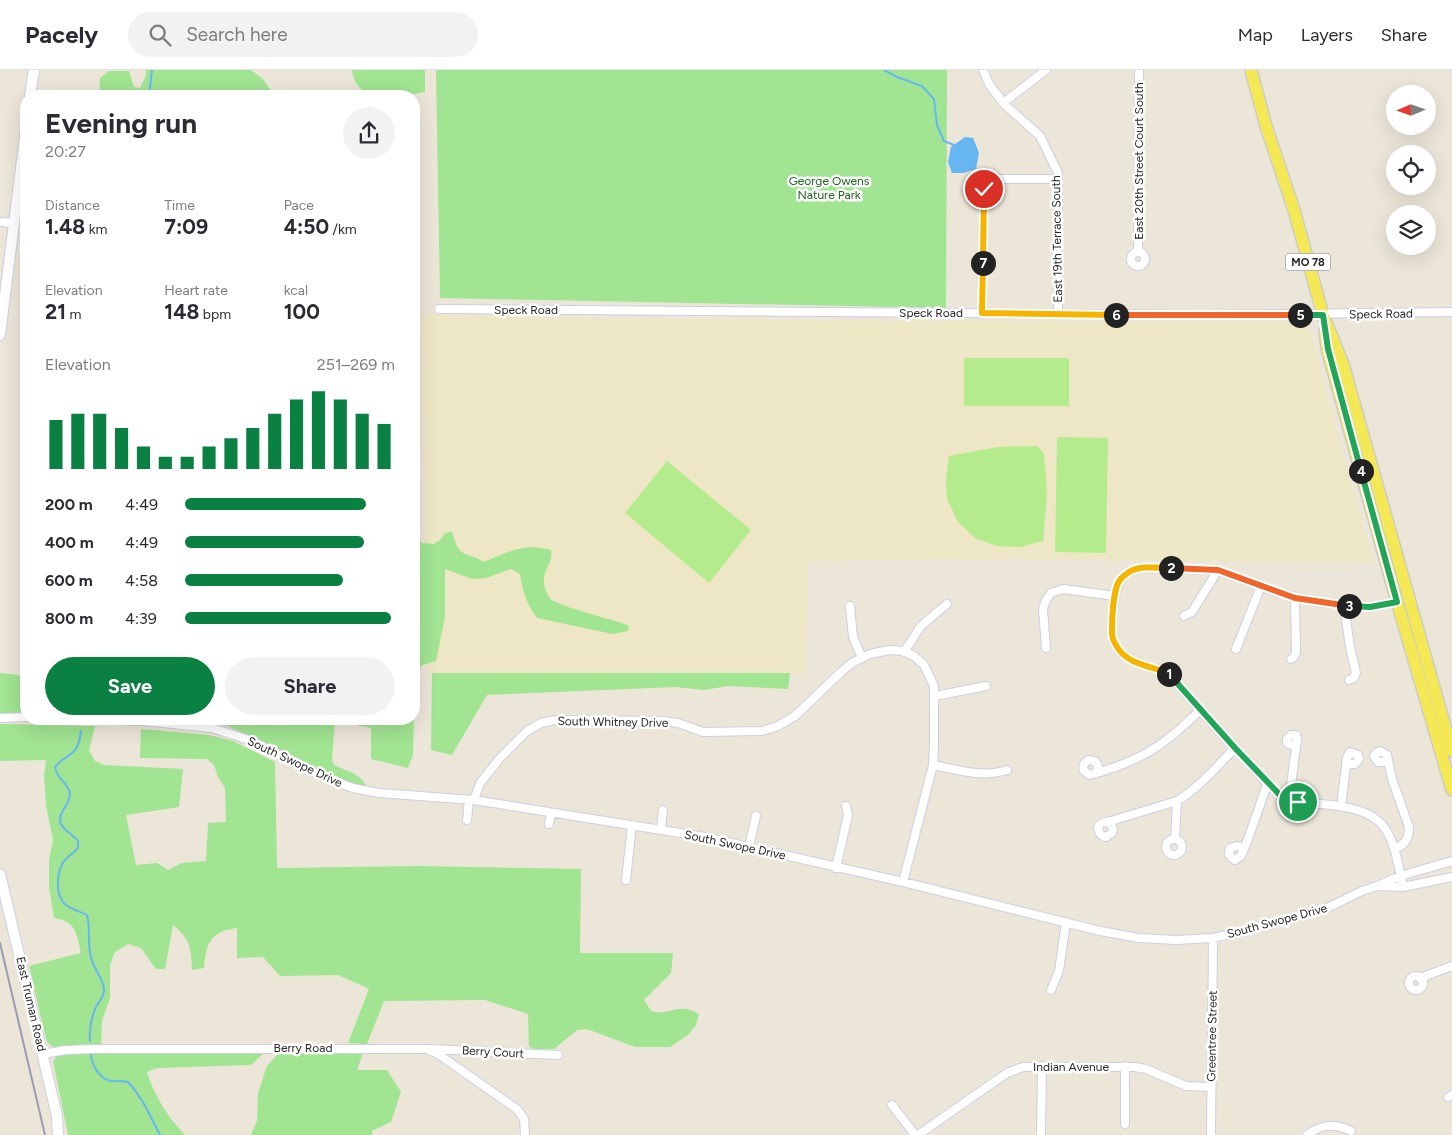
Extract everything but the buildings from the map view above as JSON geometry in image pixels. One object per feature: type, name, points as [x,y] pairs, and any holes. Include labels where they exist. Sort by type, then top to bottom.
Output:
[{"type":"main road","points":[[31,90],[34,70]]},
{"type":"main road","name":"MO 78","points":[[1250,70],[1266,126],[1294,210],[1323,315],[1343,364],[1452,751]]},
{"type":"main road","points":[[0,335],[20,176]]},
{"type":"main road","name":"MO 78","points":[[1323,315],[1328,349],[1397,602],[1452,790]]},
{"type":"main road","name":"East Truman Road","points":[[0,874],[57,1116],[58,1135]]},
{"type":"street","name":"East 19th Terrace South","points":[[983,70],[989,84],[1003,103],[1040,136],[1055,166],[1058,179],[1058,314]]},
{"type":"street","points":[[1003,103],[1046,70]]},
{"type":"street","name":"East 20th Street Court South","points":[[1138,252],[1139,70]]},
{"type":"street","points":[[982,313],[984,189],[995,178],[1058,179]]},
{"type":"street","points":[[0,222],[14,223]]},
{"type":"street","name":"Speck Road","points":[[439,309],[1323,315],[1452,312]]},
{"type":"street","points":[[1397,602],[1370,607],[1344,605],[1295,598],[1218,570],[1141,568],[1131,571],[1118,582],[1112,634],[1118,650],[1135,662],[1158,668],[1169,674],[1279,794],[1289,800],[1341,806],[1378,819],[1386,827],[1394,848],[1403,887]]},
{"type":"street","points":[[1184,616],[1192,612],[1218,570]]},
{"type":"street","points":[[1236,649],[1261,586]]},
{"type":"street","points":[[1046,648],[1043,610],[1046,600],[1051,594],[1063,589],[1115,596]]},
{"type":"street","points":[[1291,659],[1294,658],[1296,652],[1295,598]]},
{"type":"street","points":[[903,882],[933,765],[935,696],[934,686],[924,665],[914,656],[904,652],[921,626],[947,604]]},
{"type":"street","points":[[1344,605],[1356,673],[1354,678],[1349,680]]},
{"type":"street","points":[[850,606],[853,637],[862,658]]},
{"type":"street","name":"South Whitney Drive","points":[[467,820],[472,800],[480,783],[527,731],[540,723],[556,720],[664,721],[678,723],[703,732],[762,731],[778,726],[795,716],[852,663],[870,654],[889,650],[904,652]]},
{"type":"street","points":[[935,696],[986,686]]},
{"type":"street","points":[[1097,772],[1138,759],[1156,749],[1172,737],[1200,710]]},
{"type":"street","points":[[0,718],[20,717]]},
{"type":"street","name":"South Swope Drive","points":[[178,725],[212,728],[246,739],[331,780],[353,788],[379,793],[472,800],[705,837],[1138,938],[1176,940],[1213,938],[1246,931],[1327,908],[1362,891],[1400,876],[1452,861]]},
{"type":"street","points":[[1289,800],[1296,747]]},
{"type":"street","points":[[1105,822],[1177,801],[1204,779],[1235,748]]},
{"type":"street","points":[[1388,762],[1409,827],[1409,834],[1405,842],[1399,847],[1394,848]]},
{"type":"street","points":[[1341,806],[1346,764]]},
{"type":"street","points":[[933,765],[980,774],[1007,770]]},
{"type":"street","points":[[1244,848],[1268,782]]},
{"type":"street","points":[[1175,839],[1177,801]]},
{"type":"street","points":[[836,868],[848,815],[846,806]]},
{"type":"street","points":[[661,829],[663,810]]},
{"type":"street","points":[[549,824],[551,813]]},
{"type":"street","points":[[749,847],[756,816]]},
{"type":"street","points":[[626,880],[632,826]]},
{"type":"street","name":"South Swope Drive","points":[[1377,886],[1403,887],[1452,877]]},
{"type":"street","points":[[1051,990],[1058,971],[1066,922]]},
{"type":"street","name":"Greentree Street","points":[[1212,1135],[1213,938]]},
{"type":"street","points":[[1420,978],[1452,966]]},
{"type":"street","name":"Berry Road","points":[[43,1054],[88,1049],[427,1049],[438,1054],[518,1110],[524,1119],[525,1135]]},
{"type":"street","name":"Berry Court","points":[[427,1049],[558,1056]]},
{"type":"street","points":[[1041,1135],[1042,1066]]},
{"type":"street","points":[[1124,1066],[1125,1124]]},
{"type":"street","name":"Indian Avenue","points":[[916,1135],[1007,1073],[1023,1067],[1124,1066],[1146,1069],[1186,1086],[1212,1087]]},
{"type":"street","points":[[892,1105],[916,1135]]},
{"type":"street","points":[[1307,1135],[1315,1129],[1328,1125],[1340,1126],[1351,1131]]},
{"type":"shaded area","points":[[422,315],[617,319],[1307,323],[1373,562],[934,559],[808,561],[805,673],[427,673]]},
{"type":"green space","points":[[146,70],[251,70],[262,78],[271,90],[99,90],[100,78],[109,71],[129,71],[134,87],[140,88],[146,75]]},
{"type":"green space","points":[[352,70],[425,70],[425,92],[420,93],[420,90],[362,90],[356,82]]},
{"type":"green space","name":"George Owens Nature Park","points":[[436,70],[947,70],[946,308],[440,298]]},
{"type":"green space","points":[[964,358],[1069,358],[1069,406],[964,406]]},
{"type":"green space","points":[[1057,437],[1108,438],[1106,553],[1055,552]]},
{"type":"green space","points":[[1037,446],[1044,453],[1047,493],[1043,542],[1021,547],[997,546],[975,538],[958,522],[947,499],[946,479],[949,456],[997,447]]},
{"type":"green space","points":[[667,461],[751,530],[709,583],[625,513]]},
{"type":"green space","points":[[452,532],[461,552],[483,562],[524,548],[533,547],[551,550],[544,583],[551,600],[629,626],[628,631],[613,634],[537,618],[530,608],[520,574],[511,569],[486,578],[472,579],[445,569],[445,617],[436,661],[420,667],[420,540],[422,543],[434,544],[445,533]]},
{"type":"green space","points":[[0,673],[20,675],[20,713],[0,713]]},
{"type":"green space","points":[[432,673],[790,673],[788,689],[728,686],[704,690],[675,687],[487,695],[452,755],[431,750]]},
{"type":"green space","points":[[0,724],[95,726],[89,750],[95,761],[104,765],[183,769],[179,807],[126,815],[136,865],[157,863],[168,870],[182,863],[206,861],[208,823],[226,822],[225,788],[218,777],[214,765],[207,759],[140,758],[141,729],[209,735],[233,741],[275,762],[277,868],[420,866],[581,869],[580,953],[673,953],[671,973],[644,1000],[651,1011],[691,1010],[699,1014],[696,1025],[688,1035],[670,1047],[635,1047],[587,1029],[577,1030],[554,1049],[536,1049],[529,1047],[528,1014],[485,1000],[384,1001],[367,1044],[348,1043],[369,989],[338,975],[280,976],[263,957],[237,958],[237,928],[221,932],[215,936],[208,946],[204,968],[192,970],[187,940],[173,925],[165,969],[156,969],[141,948],[128,944],[115,952],[110,965],[110,998],[102,1021],[101,1045],[51,1046],[46,1039],[29,966],[81,953],[76,934],[71,925],[54,918],[49,887],[49,860],[53,840],[46,806],[44,775],[46,760],[0,761]]},
{"type":"green space","points":[[222,725],[335,725],[332,760],[334,765],[358,776],[367,788],[331,776],[258,739]]},
{"type":"green space","points":[[356,725],[414,725],[413,755],[408,768],[371,759],[371,728]]},
{"type":"green space","points":[[264,1053],[251,1065],[157,1068],[147,1072],[162,1106],[185,1135],[68,1135],[53,1061],[57,1056],[75,1054]]},
{"type":"green space","points":[[363,1053],[357,1070],[387,1070],[401,1092],[391,1122],[372,1131],[372,1135],[251,1135],[257,1121],[258,1093],[267,1066],[278,1054]]},
{"type":"water","points":[[965,137],[973,138],[979,153],[976,169],[963,173],[952,173],[948,162],[951,147]]},
{"type":"waterway","points":[[150,90],[152,70]]},
{"type":"waterway","points":[[884,70],[922,86],[934,99],[937,125],[944,141],[954,145]]},
{"type":"waterway","points":[[81,731],[75,751],[55,767],[57,774],[70,794],[61,815],[61,824],[78,841],[78,848],[63,862],[58,888],[62,901],[66,905],[87,915],[91,957],[104,986],[103,995],[96,1007],[92,1020],[90,1041]]},
{"type":"waterway","points":[[91,1055],[95,1068],[103,1078],[111,1081],[128,1082],[146,1107],[160,1135]]},
{"type":"railway","points":[[0,943],[45,1135]]},
{"type":"route","points":[[984,189],[982,313],[1323,315],[1328,349],[1397,602],[1370,607],[1316,602],[1276,592],[1213,569],[1141,568],[1131,571],[1118,582],[1112,634],[1118,650],[1124,655],[1135,662],[1158,668],[1169,674],[1279,794],[1289,800],[1298,802]]}]
